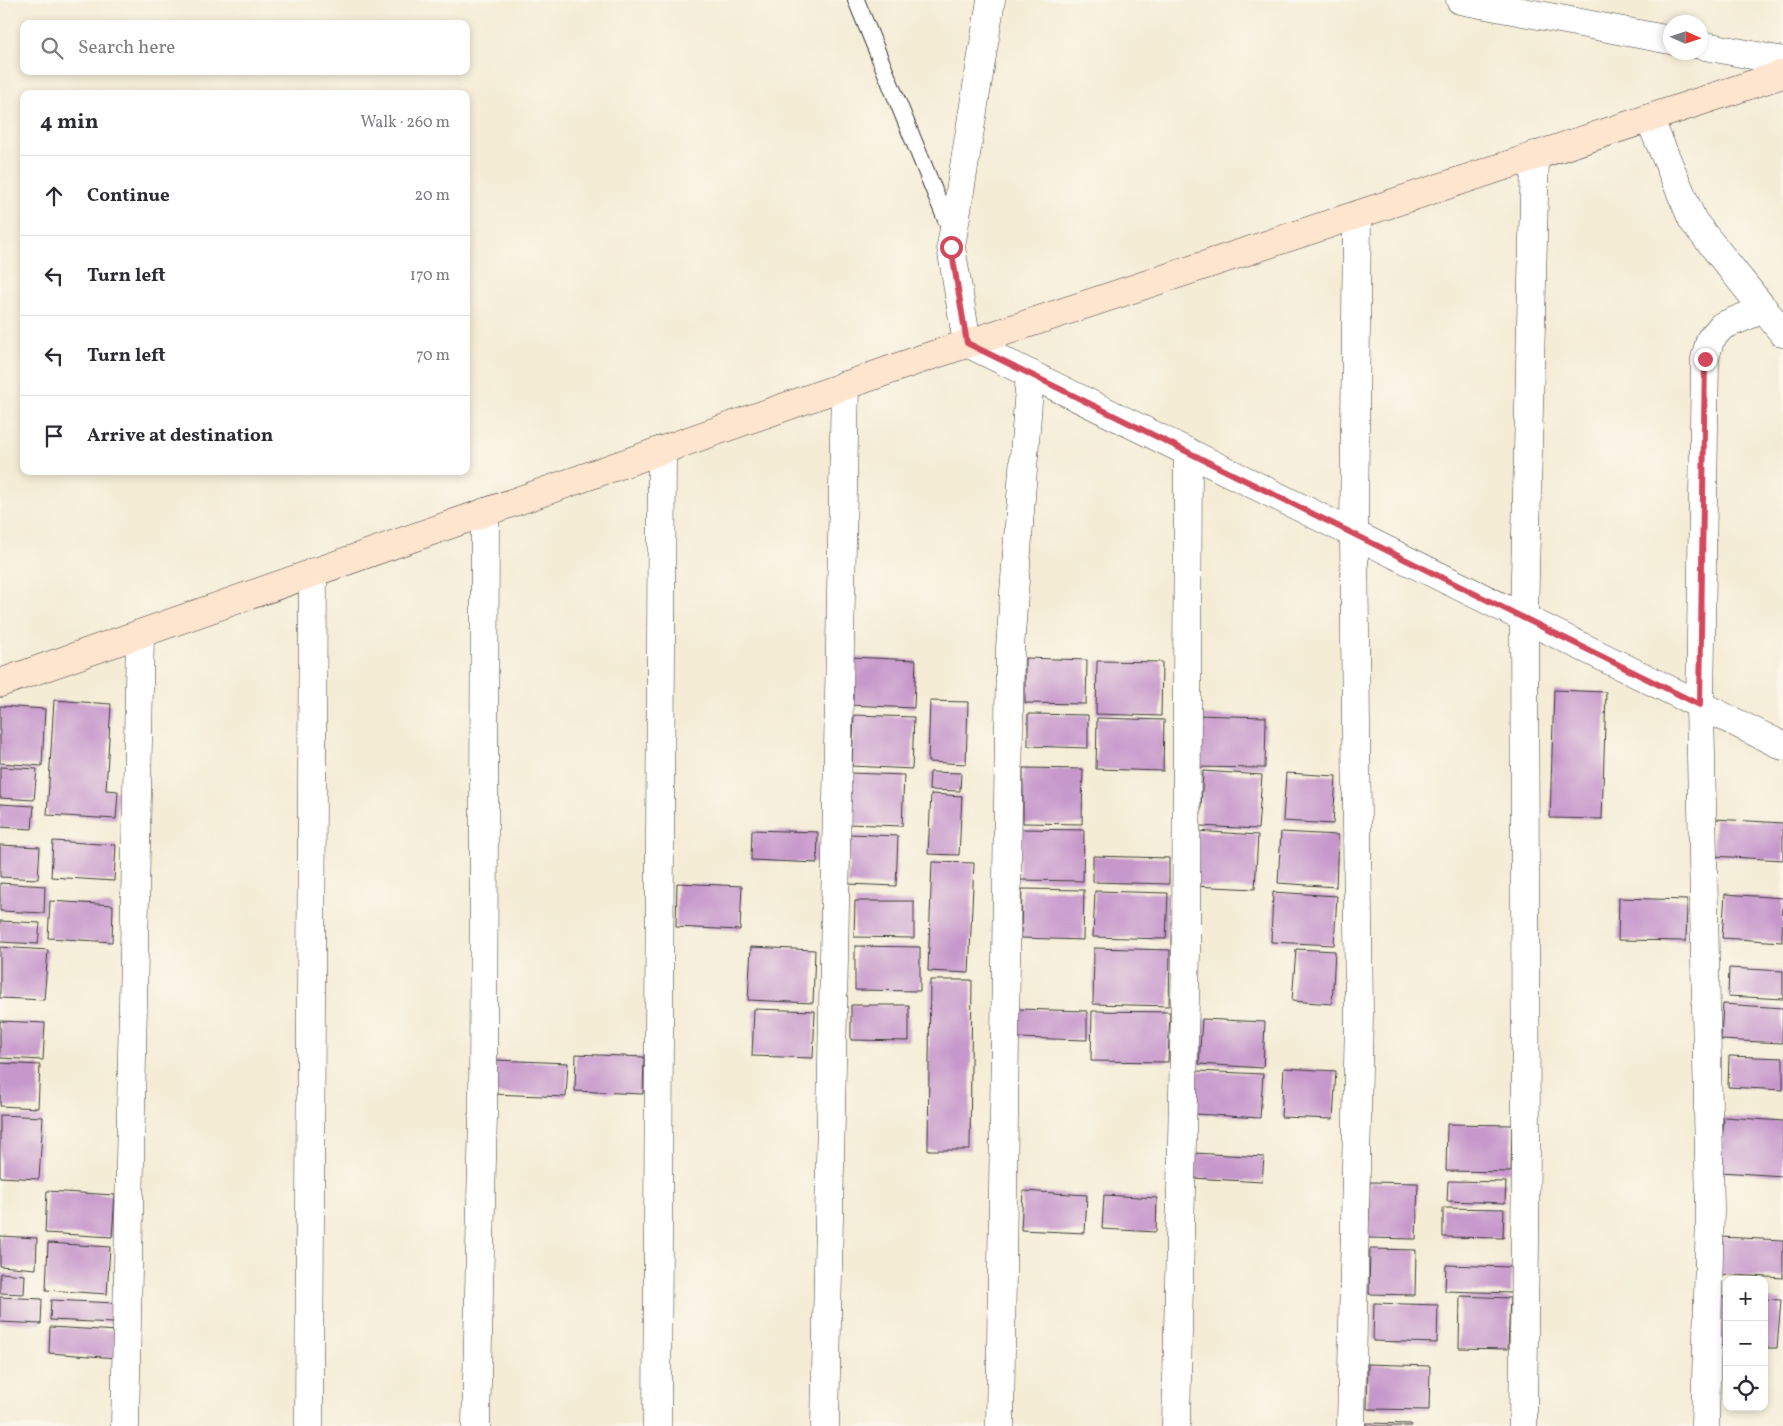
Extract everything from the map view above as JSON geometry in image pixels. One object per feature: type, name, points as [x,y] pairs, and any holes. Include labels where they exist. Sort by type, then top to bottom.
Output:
[{"type":"main road","points":[[0,683],[967,343],[1783,74]]},
{"type":"street","points":[[991,0],[951,247],[967,343],[1783,746]]},
{"type":"street","points":[[1460,0],[1663,39]]},
{"type":"street","points":[[1708,47],[1783,61]]},
{"type":"street","points":[[1757,83],[1783,88]]},
{"type":"street","points":[[1649,118],[1693,221],[1783,333]]},
{"type":"street","points":[[1523,1426],[1526,1148],[1524,618],[1535,155]]},
{"type":"street","points":[[1351,1426],[1359,1015],[1354,534],[1357,215]]},
{"type":"street","points":[[1705,1426],[1710,1210],[1700,705],[1705,359],[1710,340],[1722,326],[1764,309]]},
{"type":"street","points":[[1000,1426],[1010,648],[1030,374]]},
{"type":"street","points":[[825,1426],[845,385]]},
{"type":"street","points":[[657,1426],[662,450]]},
{"type":"street","points":[[1176,1426],[1186,952],[1188,452]]},
{"type":"street","points":[[476,1426],[484,1105],[485,512]]},
{"type":"street","points":[[309,1426],[313,572]]},
{"type":"street","points":[[124,1426],[140,634]]},
{"type":"lane","points":[[856,0],[952,236]]},
{"type":"building","points":[[851,657],[916,660],[914,708],[849,705]]},
{"type":"building","points":[[1025,658],[1087,660],[1086,704],[1025,703]]},
{"type":"building","points":[[1097,661],[1162,662],[1161,716],[1096,714]]},
{"type":"building","points":[[1554,690],[1606,692],[1602,819],[1550,818]]},
{"type":"building","points":[[54,700],[111,704],[106,790],[118,791],[116,819],[47,815]]},
{"type":"building","points":[[930,701],[968,702],[966,764],[928,762]]},
{"type":"building","points":[[0,706],[45,709],[42,766],[0,763]]},
{"type":"building","points":[[1028,714],[1088,715],[1088,748],[1028,746]]},
{"type":"building","points":[[854,715],[914,717],[912,769],[852,766]]},
{"type":"building","points":[[1193,715],[1266,717],[1265,768],[1192,767]]},
{"type":"building","points":[[1097,718],[1164,720],[1163,771],[1096,769]]},
{"type":"building","points":[[0,767],[37,769],[34,800],[0,798]]},
{"type":"building","points":[[1023,768],[1083,769],[1082,824],[1023,823]]},
{"type":"building","points":[[1203,771],[1262,775],[1258,829],[1200,826]]},
{"type":"building","points":[[930,772],[961,773],[960,791],[929,790]]},
{"type":"building","points":[[850,773],[904,775],[902,826],[848,824]]},
{"type":"building","points":[[1286,773],[1336,776],[1333,824],[1283,821]]},
{"type":"building","points":[[931,794],[962,796],[959,855],[928,854]]},
{"type":"building","points":[[0,804],[34,806],[32,829],[0,827]]},
{"type":"building","points":[[1715,819],[1783,823],[1783,860],[1713,856]]},
{"type":"building","points":[[1020,829],[1084,830],[1083,881],[1019,880]]},
{"type":"building","points":[[752,830],[818,832],[817,863],[751,860]]},
{"type":"building","points":[[1196,831],[1258,835],[1255,889],[1193,886]]},
{"type":"building","points":[[1281,832],[1338,835],[1336,887],[1278,883]]},
{"type":"building","points":[[850,834],[898,836],[896,886],[848,884]]},
{"type":"building","points":[[53,841],[116,845],[114,881],[51,877]]},
{"type":"building","points":[[0,845],[40,847],[38,879],[0,877]]},
{"type":"building","points":[[1093,856],[1169,858],[1169,884],[1093,882]]},
{"type":"building","points":[[932,862],[974,863],[969,973],[928,971]]},
{"type":"building","points":[[0,883],[45,886],[44,913],[0,911]]},
{"type":"building","points":[[677,883],[742,886],[740,930],[676,927]]},
{"type":"building","points":[[1022,889],[1084,890],[1083,940],[1021,938]]},
{"type":"building","points":[[1095,891],[1168,893],[1166,939],[1093,937]]},
{"type":"building","points":[[1273,892],[1337,896],[1334,945],[1271,942]]},
{"type":"building","points":[[1725,894],[1783,898],[1782,942],[1722,938]]},
{"type":"building","points":[[1619,898],[1687,900],[1686,941],[1618,940]]},
{"type":"building","points":[[50,901],[113,905],[112,942],[48,938]]},
{"type":"building","points":[[855,901],[914,901],[914,938],[854,937]]},
{"type":"building","points":[[0,921],[40,923],[38,944],[0,942]]},
{"type":"building","points":[[855,946],[920,947],[920,991],[855,990]]},
{"type":"building","points":[[0,947],[48,950],[44,1000],[0,998]]},
{"type":"building","points":[[751,947],[815,950],[813,1003],[748,1000]]},
{"type":"building","points":[[1094,948],[1170,950],[1169,1006],[1093,1004]]},
{"type":"building","points":[[1296,949],[1335,951],[1332,1004],[1292,1001]]},
{"type":"building","points":[[1729,968],[1783,971],[1783,999],[1728,996]]},
{"type":"building","points":[[930,980],[972,980],[970,1150],[928,1150]]},
{"type":"building","points":[[1723,1004],[1783,1008],[1782,1043],[1721,1040]]},
{"type":"building","points":[[851,1005],[909,1005],[909,1041],[851,1040]]},
{"type":"building","points":[[754,1009],[815,1011],[813,1058],[752,1056]]},
{"type":"building","points":[[1017,1009],[1087,1011],[1087,1040],[1017,1038]]},
{"type":"building","points":[[1092,1011],[1170,1012],[1168,1062],[1091,1061]]},
{"type":"building","points":[[1202,1019],[1265,1022],[1263,1068],[1199,1064]]},
{"type":"building","points":[[0,1021],[45,1023],[43,1060],[0,1058]]},
{"type":"building","points":[[576,1054],[644,1057],[643,1094],[575,1091]]},
{"type":"building","points":[[1729,1056],[1783,1058],[1783,1090],[1728,1087]]},
{"type":"building","points":[[495,1060],[568,1063],[566,1097],[493,1094]]},
{"type":"building","points":[[0,1063],[40,1065],[38,1108],[0,1106]]},
{"type":"building","points":[[1284,1068],[1336,1071],[1333,1119],[1281,1117]]},
{"type":"building","points":[[1197,1071],[1263,1074],[1260,1118],[1195,1114]]},
{"type":"building","points":[[0,1115],[43,1117],[39,1179],[0,1177]]},
{"type":"building","points":[[1724,1117],[1783,1121],[1783,1176],[1720,1172]]},
{"type":"building","points":[[1447,1124],[1512,1125],[1511,1172],[1446,1171]]},
{"type":"building","points":[[1194,1153],[1264,1157],[1262,1182],[1193,1178]]},
{"type":"building","points":[[1448,1181],[1506,1182],[1505,1203],[1447,1201]]},
{"type":"building","points":[[1370,1182],[1418,1183],[1416,1239],[1368,1238]]},
{"type":"building","points":[[47,1191],[115,1195],[112,1237],[45,1233]]},
{"type":"building","points":[[1023,1191],[1087,1195],[1085,1233],[1021,1230]]},
{"type":"building","points":[[1104,1195],[1157,1198],[1156,1232],[1102,1229]]},
{"type":"building","points":[[1443,1208],[1504,1209],[1503,1238],[1443,1237]]},
{"type":"building","points":[[0,1236],[37,1238],[36,1269],[0,1266]]},
{"type":"building","points":[[1720,1237],[1783,1240],[1783,1278],[1718,1274]]},
{"type":"building","points":[[48,1243],[110,1247],[107,1294],[46,1290]]},
{"type":"building","points":[[1370,1249],[1416,1250],[1415,1295],[1369,1294]]},
{"type":"building","points":[[1446,1265],[1512,1267],[1511,1293],[1445,1291]]},
{"type":"building","points":[[0,1273],[25,1275],[24,1294],[0,1293]]},
{"type":"building","points":[[1460,1296],[1510,1298],[1508,1349],[1459,1348]]},
{"type":"building","points":[[0,1297],[42,1299],[41,1324],[0,1322]]},
{"type":"building","points":[[1720,1297],[1723,1297],[1723,1346],[1718,1345]]},
{"type":"building","points":[[1768,1299],[1781,1300],[1777,1348],[1768,1348]]},
{"type":"building","points":[[51,1300],[115,1303],[114,1323],[50,1320]]},
{"type":"building","points":[[1374,1303],[1438,1305],[1437,1343],[1373,1341]]},
{"type":"building","points":[[50,1327],[118,1331],[117,1358],[49,1353]]},
{"type":"building","points":[[1368,1364],[1430,1366],[1429,1410],[1367,1409]]},
{"type":"building","points":[[1366,1423],[1411,1424],[1411,1426],[1366,1426]]},
{"type":"route","points":[[951,247],[967,343],[1700,705],[1705,359]]}]
